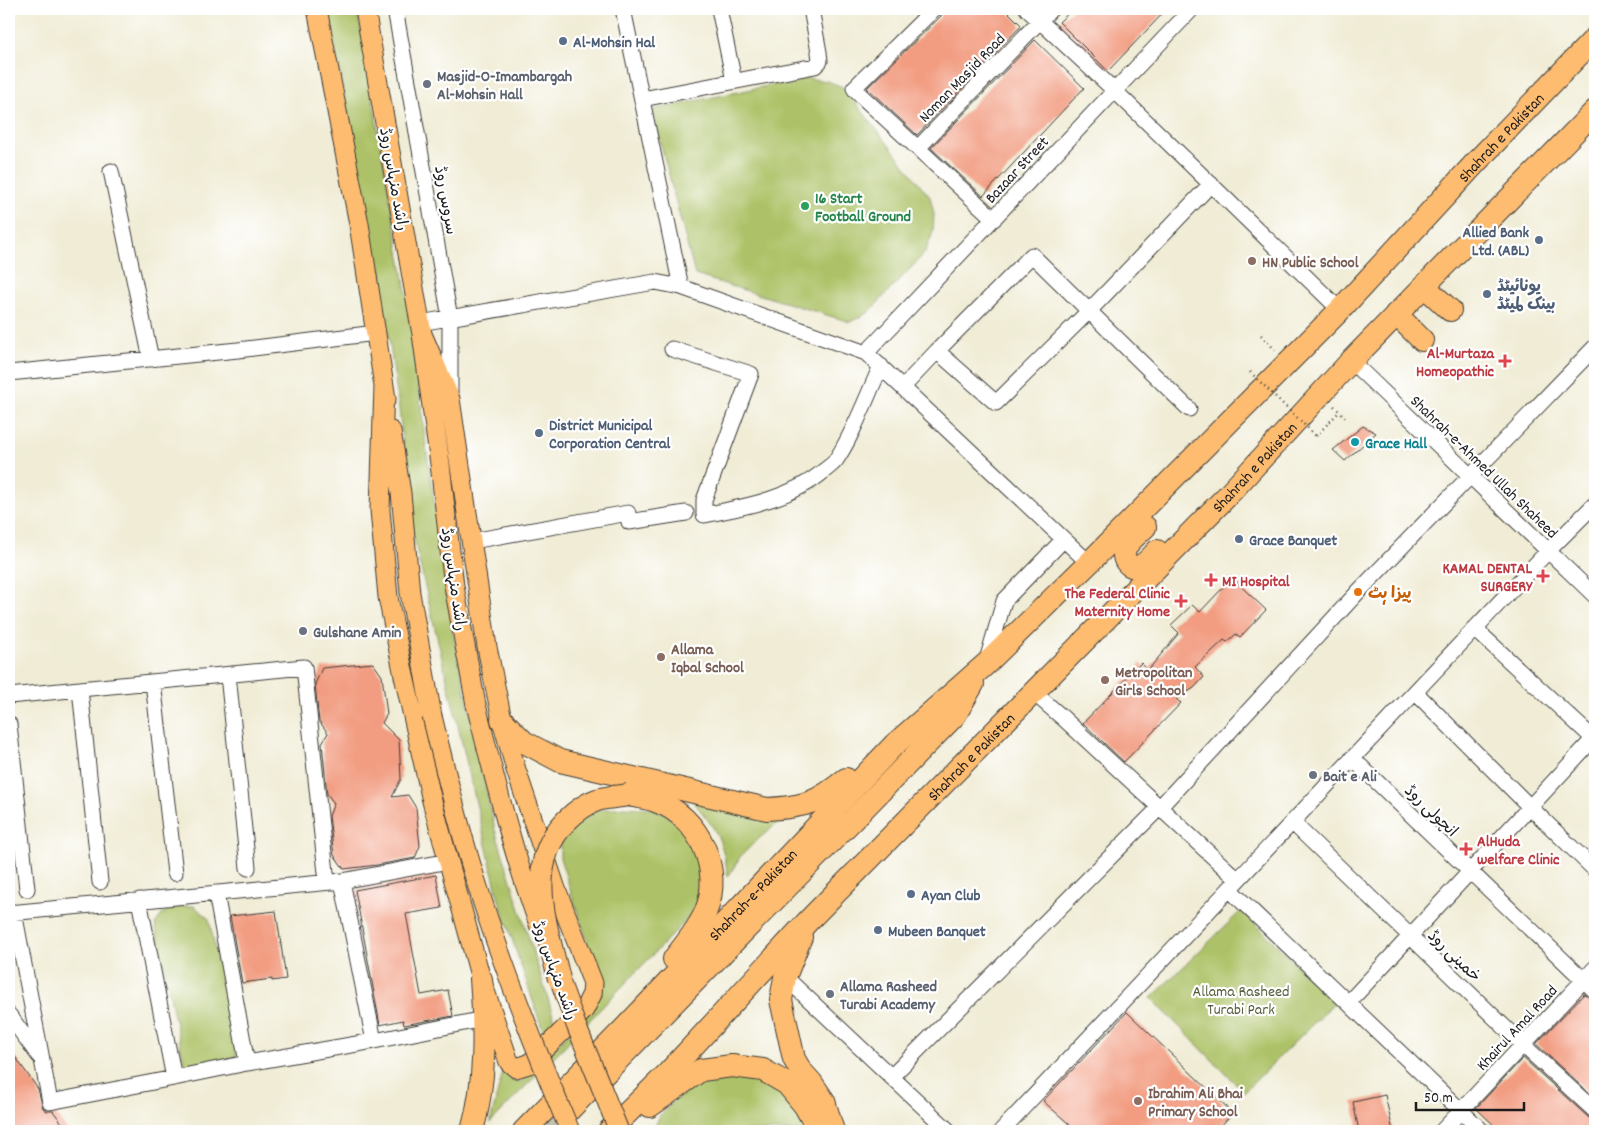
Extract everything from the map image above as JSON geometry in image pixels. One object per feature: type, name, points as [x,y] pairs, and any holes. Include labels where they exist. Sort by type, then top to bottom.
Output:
[{"type":"highway","name":"Shahrah e Pakistan","points":[[986,664],[1340,310],[1479,159],[1595,38]]},
{"type":"highway","name":"Shahrah e Pakistan","points":[[809,920],[1228,495],[1351,361],[1595,111]]},
{"type":"highway","points":[[1424,286],[1450,310]]},
{"type":"highway","points":[[1396,314],[1422,340]]},
{"type":"highway","points":[[1226,425],[1191,478],[1126,548],[1123,555],[1124,561],[1129,566],[1136,567],[1142,565],[1201,508],[1228,495]]},
{"type":"highway","points":[[570,1121],[955,715],[986,664]]},
{"type":"highway","name":"Shahrah-e-Pakistan","points":[[524,1131],[624,1029],[894,745],[986,664]]},
{"type":"highway","points":[[502,720],[524,742],[560,761],[767,809],[789,808],[808,804],[826,795],[851,774],[894,745]]},
{"type":"highway","points":[[559,979],[543,910],[540,882],[544,854],[556,831],[574,812],[597,800],[628,795],[658,802],[680,814],[701,839],[710,863],[712,886],[706,910],[693,932],[624,1029]]},
{"type":"highway","points":[[809,920],[790,961],[781,1000],[794,1059],[824,1101],[833,1131]]},
{"type":"highway","points":[[609,1131],[668,1072],[809,920]]},
{"type":"highway","points":[[472,1131],[476,1117],[483,1068],[484,1019],[481,979]]},
{"type":"highway","points":[[613,1131],[701,1070],[732,1066],[763,1070],[787,1084],[806,1106],[816,1131]]},
{"type":"main road","points":[[318,9],[359,224],[401,492],[410,593],[432,716],[458,824],[482,902],[534,1044],[570,1121]]},
{"type":"main road","name":"راشد منہاس روڈ","points":[[365,9],[421,328],[440,464],[454,586],[476,705],[504,815],[527,891],[559,979],[619,1131]]},
{"type":"main road","points":[[384,386],[380,510],[388,597],[432,801],[481,979],[508,1062],[516,1068],[529,1064],[584,1010],[592,994],[593,983],[556,889],[516,770],[502,720],[487,647],[450,399],[421,328]]},
{"type":"street","name":"سروس روڈ","points":[[395,9],[450,318],[450,399]]},
{"type":"street","points":[[623,9],[681,287]]},
{"type":"street","points":[[719,9],[734,81]]},
{"type":"street","points":[[642,99],[815,66],[820,61],[811,9]]},
{"type":"street","points":[[934,9],[854,88],[994,219]]},
{"type":"street","points":[[1027,9],[1114,90],[1340,310]]},
{"type":"street","name":"Noman Masjid Road","points":[[918,148],[1051,9]]},
{"type":"street","name":"Bazaar Street","points":[[866,353],[1192,9]]},
{"type":"street","points":[[111,172],[151,359]]},
{"type":"street","points":[[938,351],[996,403],[1088,311],[1210,184]]},
{"type":"street","points":[[903,387],[1032,255],[1189,409]]},
{"type":"street","points":[[421,328],[450,318],[655,282],[681,287],[866,353],[1088,564]]},
{"type":"street","points":[[9,373],[238,350],[376,333]]},
{"type":"street","points":[[891,1076],[1160,807],[1358,592],[1595,347]]},
{"type":"street","points":[[672,348],[751,374],[704,500],[704,515],[736,509],[782,494],[814,480],[835,461],[881,366]]},
{"type":"street","name":"Shahrah-e-Ahmed Ullah Shaheed","points":[[1351,361],[1595,596]]},
{"type":"street","points":[[1001,1131],[1474,628],[1595,504]]},
{"type":"street","points":[[472,541],[628,514],[629,522],[686,513]]},
{"type":"street","points":[[986,664],[1004,601],[1063,540]]},
{"type":"street","points":[[1348,1003],[1595,738],[1474,628]]},
{"type":"street","points":[[9,696],[304,667],[327,882]]},
{"type":"street","points":[[228,674],[248,868]]},
{"type":"street","points":[[153,682],[175,873]]},
{"type":"street","points":[[80,689],[100,882]]},
{"type":"street","points":[[1033,692],[1160,807],[1348,1003],[1482,1131]]},
{"type":"street","points":[[1415,692],[1595,870]]},
{"type":"street","points":[[9,724],[27,889]]},
{"type":"street","name":"انچولی روڈ","points":[[1352,758],[1595,992]]},
{"type":"street","name":"خمینی روڈ","points":[[1292,822],[1523,1045],[1595,1111]]},
{"type":"street","points":[[449,862],[342,881],[11,913],[50,1102],[484,1019]]},
{"type":"street","points":[[342,881],[374,1041]]},
{"type":"street","points":[[216,893],[248,1063]]},
{"type":"street","points":[[139,900],[174,1078]]},
{"type":"street","name":"Khairul Amal Road","points":[[1442,1131],[1595,968]]},
{"type":"street","points":[[785,977],[949,1131]]},
{"type":"street","points":[[9,1015],[41,1059]]},
{"type":"path","points":[[1250,372],[1316,436],[1340,412]]},
{"type":"green space","points":[[328,9],[357,9],[408,303],[453,633],[495,830],[557,1028],[545,1037],[499,900],[413,535],[399,408],[386,318]]},
{"type":"green space","name":"16 Start Football Ground","points":[[805,78],[827,81],[843,87],[930,197],[934,214],[933,232],[925,253],[868,313],[850,322],[695,275],[652,110]]},
{"type":"green space","points":[[693,802],[781,820],[740,857],[728,877],[724,854],[718,836]]},
{"type":"green space","points":[[623,807],[648,808],[663,812],[691,837],[704,873],[696,910],[490,1123],[504,1067],[512,1079],[521,1082],[593,1008],[589,947],[560,858],[560,845],[574,826],[598,810]]},
{"type":"green space","points":[[181,906],[194,906],[209,919],[237,1057],[185,1068],[155,924],[164,912]]},
{"type":"green space","name":"Allama Rasheed Turabi Park","points":[[1242,910],[1334,1003],[1244,1092],[1151,998]]},
{"type":"green space","points":[[750,1075],[775,1085],[799,1112],[806,1131],[653,1131],[660,1115],[702,1076]]},
{"type":"building","points":[[943,9],[1005,9],[1021,26],[917,135],[867,88],[941,16]]},
{"type":"building","points":[[1073,9],[1167,9],[1108,71],[1059,22]]},
{"type":"building","points":[[1035,40],[1084,88],[983,196],[931,148]]},
{"type":"building","name":"Grace Hall","points":[[1363,426],[1376,433],[1345,461],[1333,450]]},
{"type":"building","points":[[1232,578],[1266,610],[1240,637],[1236,634],[1227,642],[1224,640],[1195,667],[1204,677],[1194,688],[1176,699],[1181,703],[1124,762],[1083,723],[1141,663],[1148,670],[1179,633],[1171,625],[1192,605],[1200,612]]},
{"type":"building","points":[[373,663],[382,676],[387,714],[382,723],[399,740],[401,779],[392,797],[408,795],[416,808],[420,846],[415,858],[344,869],[334,855],[329,816],[334,803],[327,794],[322,743],[328,733],[319,721],[315,684],[322,668]]},
{"type":"building","points":[[436,875],[442,908],[406,914],[421,995],[448,990],[453,1016],[404,1025],[403,1020],[380,1025],[355,890]]},
{"type":"building","points":[[276,911],[286,979],[242,983],[230,916]]},
{"type":"building","points":[[1584,994],[1595,1001],[1595,1099],[1536,1044]]},
{"type":"building","points":[[1127,1012],[1233,1113],[1216,1131],[1077,1131],[1043,1101]]},
{"type":"building","points":[[9,1048],[38,1089],[43,1108],[47,1111],[53,1111],[68,1131],[9,1131]]},
{"type":"building","points":[[1523,1058],[1589,1118],[1595,1120],[1595,1128],[1592,1131],[1500,1131],[1476,1108]]},
{"type":"building","points":[[1385,1095],[1393,1131],[1359,1131],[1353,1102]]},
{"type":"tunnel","points":[[548,1131],[569,1110]]},
{"type":"place","name":"Al-Mohsin Hal","points":[[563,41]]},
{"type":"place","name":"Masjid-O-Imambargah Al-Mohsin Hall","points":[[427,84]]},
{"type":"place","name":"16 Start Football Ground","points":[[805,206]]},
{"type":"place","name":"Allied Bank Ltd. (ABL)","points":[[1539,240]]},
{"type":"place","name":"HN Public School","points":[[1252,261]]},
{"type":"place","name":"یونائیٹڈ بینک لمیٹڈ","points":[[1487,294]]},
{"type":"place","name":"Al-Murtaza Homeopathic","points":[[1505,361]]},
{"type":"place","name":"District Municipal Corporation Central","points":[[539,433]]},
{"type":"place","name":"Grace Hall","points":[[1355,442]]},
{"type":"place","name":"Grace Banquet","points":[[1239,539]]},
{"type":"place","name":"KAMAL DENTAL SURGERY","points":[[1543,576]]},
{"type":"place","name":"MI Hospital","points":[[1211,580]]},
{"type":"place","name":"پیزا ہٹ","points":[[1358,592]]},
{"type":"place","name":"The Federal Clinic Maternity Home","points":[[1181,601]]},
{"type":"place","name":"Gulshane Amin","points":[[303,631]]},
{"type":"place","name":"Allama Iqbal School","points":[[661,657]]},
{"type":"place","name":"Metropolitan Girls School","points":[[1105,680]]},
{"type":"place","name":"Bait e Ali","points":[[1313,775]]},
{"type":"place","name":"AlHuda welfare Clinic","points":[[1466,849]]},
{"type":"place","name":"Ayan Club","points":[[911,894]]},
{"type":"place","name":"Mubeen Banquet","points":[[878,930]]},
{"type":"place","name":"Allama Rasheed Turabi Academy","points":[[830,994]]},
{"type":"place","name":"Ibrahim Ali Bhai Primary School","points":[[1138,1101]]}]
